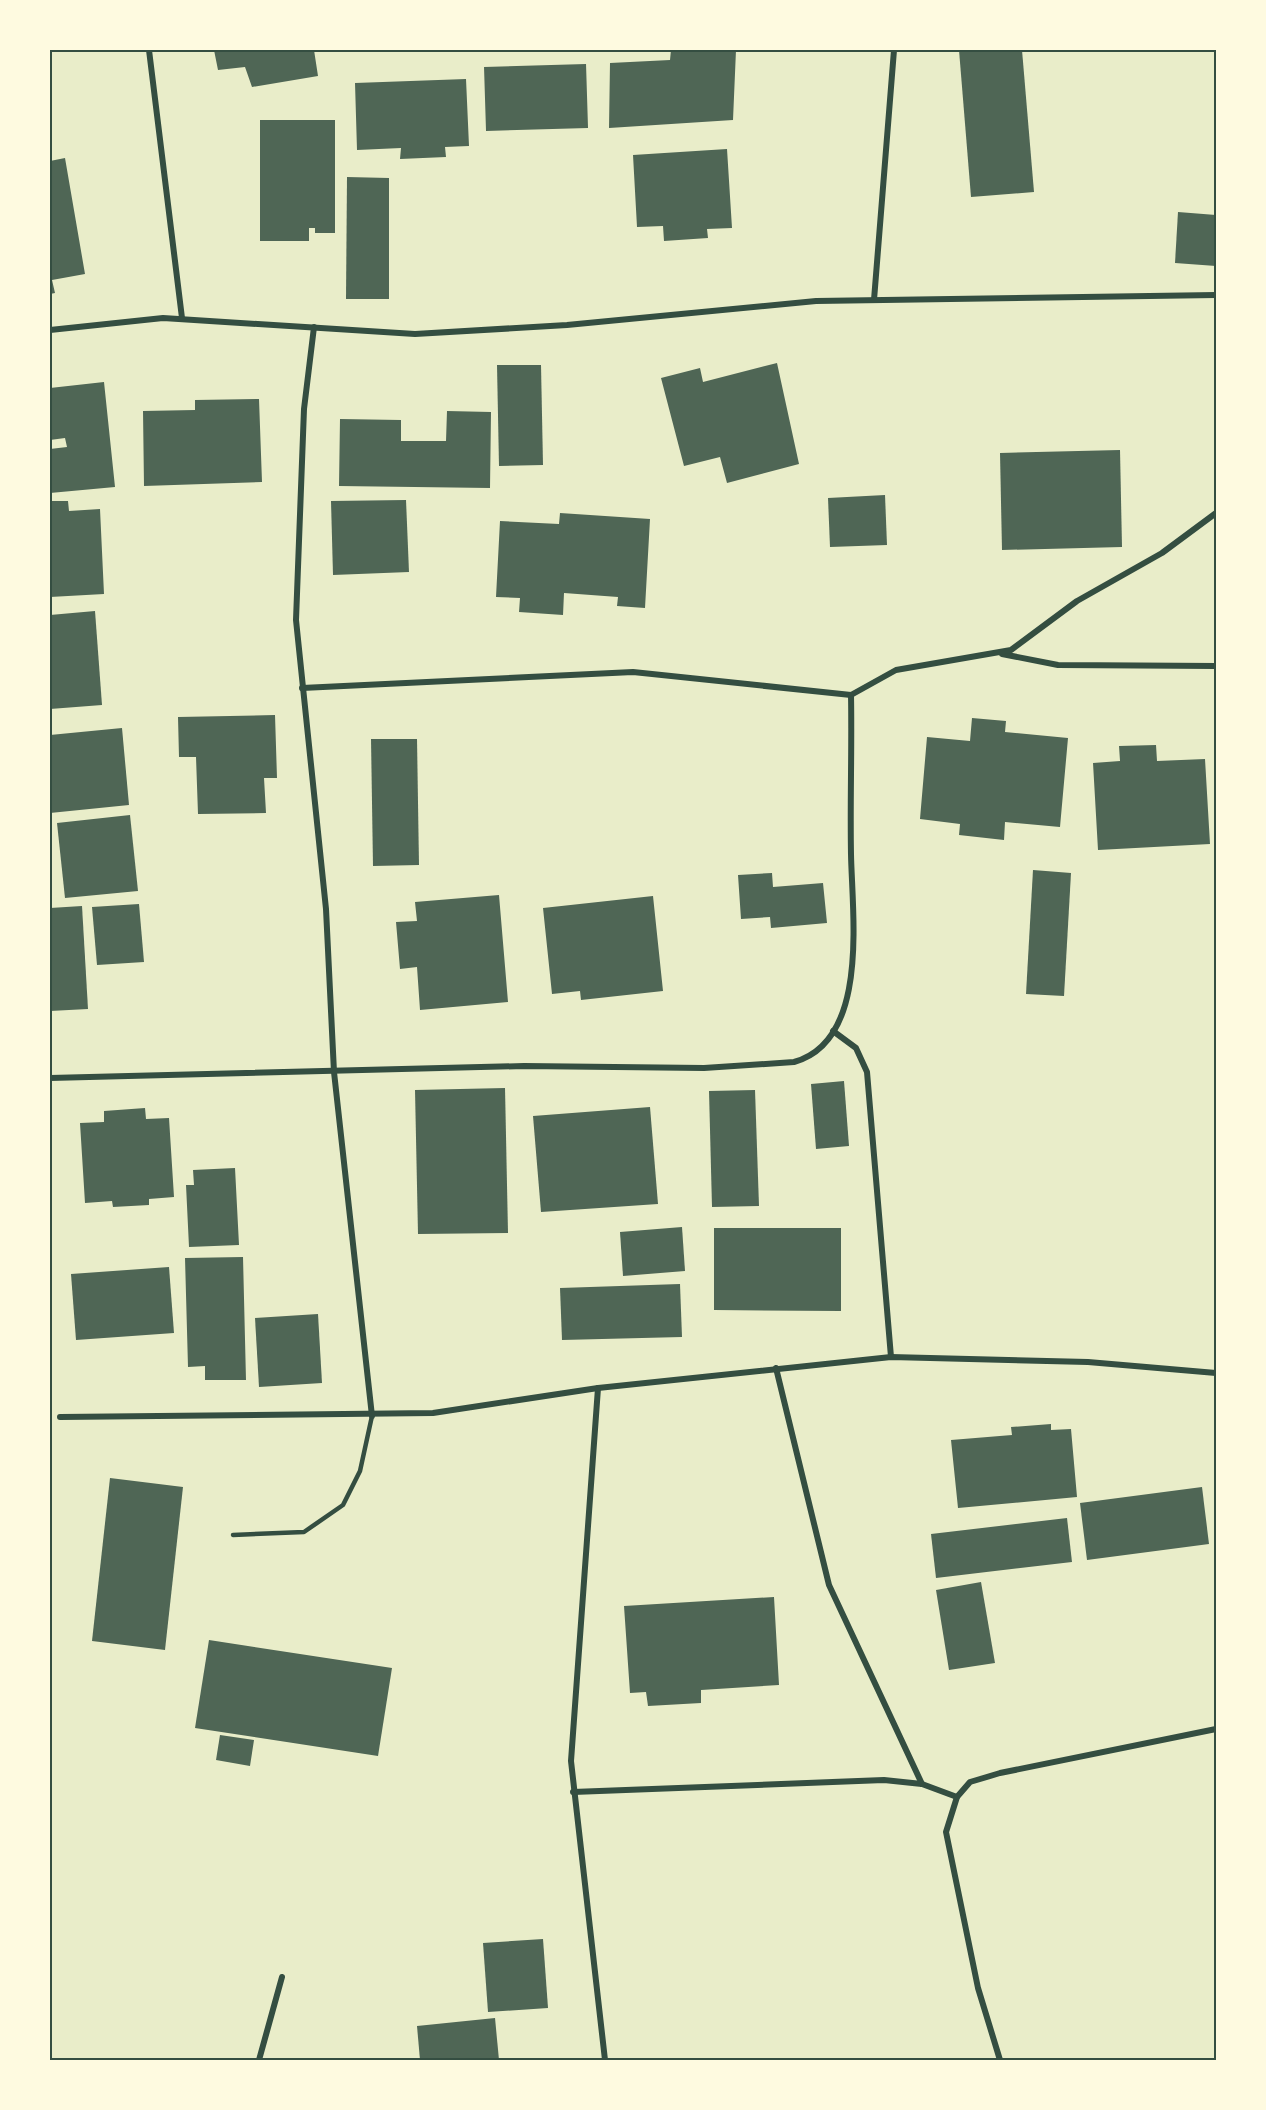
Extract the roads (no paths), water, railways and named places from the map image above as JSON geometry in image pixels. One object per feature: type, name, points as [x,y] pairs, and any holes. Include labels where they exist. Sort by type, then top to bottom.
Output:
[{"type":"street","points":[[149,50],[182,318]]},
{"type":"street","points":[[874,300],[894,50]]},
{"type":"street","points":[[50,330],[182,318],[415,334],[567,325],[816,301],[1216,295]]},
{"type":"street","points":[[314,327],[304,409],[297,530],[296,620],[326,909],[334,1072],[372,1416]]},
{"type":"street","points":[[302,688],[633,672],[851,694],[896,670],[1002,654],[1011,650],[1077,601],[1162,554],[1216,513]]},
{"type":"street","points":[[1002,654],[1058,665],[1216,666]]},
{"type":"street","points":[[50,1078],[536,1066],[704,1068],[794,1062],[816,1053],[833,1031],[844,1007],[855,958],[851,853],[851,694]]},
{"type":"street","points":[[833,1031],[856,1048],[867,1072],[891,1357]]},
{"type":"street","points":[[60,1417],[372,1416],[433,1413],[598,1388],[891,1357],[1088,1362],[1216,1373]]},
{"type":"street","points":[[776,1368],[829,1585],[922,1784]]},
{"type":"street","points":[[598,1388],[571,1761],[605,2061]]},
{"type":"street","points":[[1000,2061],[978,1988],[946,1832],[957,1797],[970,1782],[1000,1773],[1216,1729]]},
{"type":"street","points":[[573,1791],[873,1780],[922,1784],[957,1797]]},
{"type":"street","points":[[259,2061],[282,1977]]},
{"type":"lane","points":[[234,1535],[304,1532],[343,1505],[360,1471],[372,1416]]}]
